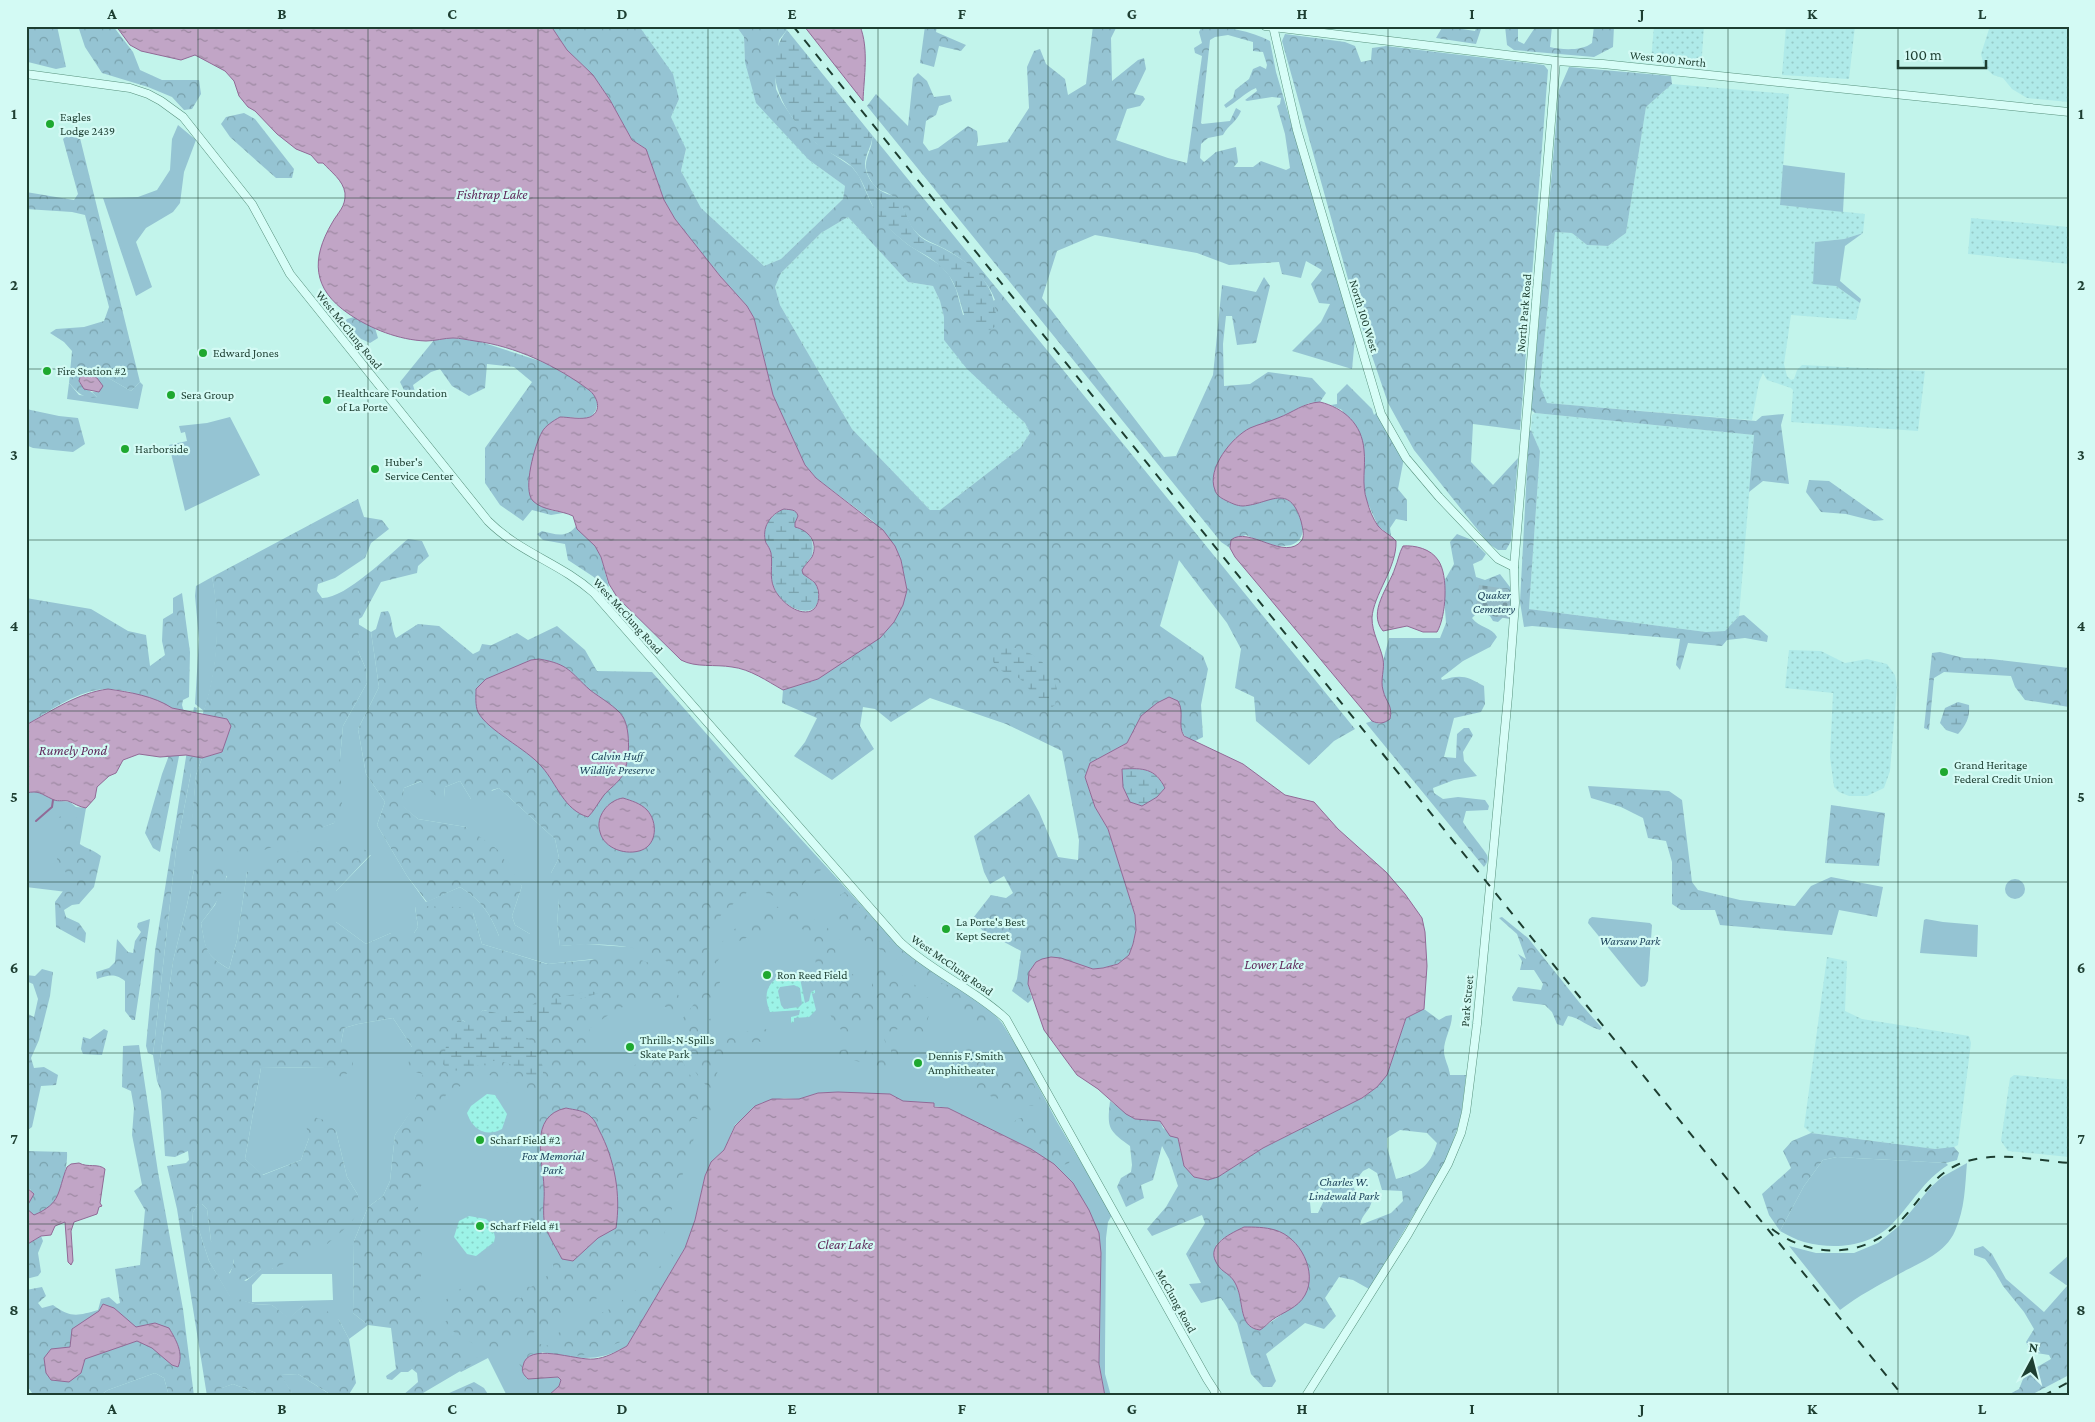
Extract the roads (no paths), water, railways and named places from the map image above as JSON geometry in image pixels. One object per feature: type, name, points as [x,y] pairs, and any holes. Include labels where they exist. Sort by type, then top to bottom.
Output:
[{"type":"street","name":"West 200 North","points":[[1270,27],[1556,61],[1603,64],[2069,112]]},
{"type":"street","name":"North 100 West","points":[[1270,27],[1297,130],[1381,414],[1406,458],[1439,497],[1498,559],[1514,567]]},
{"type":"street","name":"North Park Road","points":[[1514,567],[1556,61]]},
{"type":"street","name":"West McClung Road","points":[[26,74],[130,88],[161,101],[183,117],[252,204],[290,274],[488,521],[510,540],[571,574],[594,593],[900,942],[994,1008],[1006,1019],[1116,1217]]},
{"type":"street","name":"Park Street","points":[[1306,1396],[1408,1234],[1448,1164],[1466,1112],[1516,603],[1514,567]]},
{"type":"street","name":"McClung Road","points":[[1116,1217],[1218,1396]]},
{"type":"water","name":"Fishtrap Lake","points":[[116,26],[551,26],[567,50],[593,75],[610,100],[632,140],[646,149],[664,200],[675,219],[720,276],[747,306],[754,318],[773,395],[805,465],[816,478],[883,530],[895,546],[901,560],[907,590],[903,605],[894,622],[880,638],[818,679],[783,690],[739,668],[693,664],[681,660],[617,597],[609,584],[601,557],[595,546],[577,529],[573,516],[542,507],[533,501],[530,495],[529,477],[536,446],[542,432],[560,417],[583,418],[594,414],[598,407],[592,393],[577,381],[549,365],[505,347],[458,338],[426,341],[396,336],[376,329],[349,314],[328,294],[322,284],[318,261],[325,236],[344,202],[344,188],[339,180],[323,163],[318,163],[311,155],[296,149],[277,134],[255,111],[248,107],[239,96],[234,81],[225,71],[195,55],[181,60],[141,51],[130,45]],"holes":[[[784,509],[796,512],[798,516],[795,527],[808,534],[813,542],[814,552],[802,570],[803,574],[815,583],[818,590],[819,599],[811,611],[800,611],[789,606],[776,593],[773,584],[771,553],[766,543],[765,532],[771,518]]]},
{"type":"water","points":[[804,26],[860,26],[865,53],[863,101]]},
{"type":"water","points":[[82,370],[97,378],[103,386],[99,392],[84,389],[79,381]]},
{"type":"water","points":[[1320,402],[1337,408],[1344,413],[1360,432],[1364,450],[1365,495],[1378,526],[1396,541],[1393,561],[1376,600],[1372,618],[1373,629],[1383,659],[1382,686],[1391,710],[1390,719],[1383,723],[1372,721],[1235,557],[1230,548],[1231,540],[1238,537],[1257,539],[1287,548],[1295,546],[1302,540],[1303,536],[1301,521],[1296,509],[1291,502],[1278,498],[1243,506],[1236,505],[1218,495],[1213,482],[1214,473],[1222,454],[1243,432],[1284,416],[1303,406]]},
{"type":"water","points":[[1403,546],[1413,546],[1427,550],[1435,556],[1441,567],[1444,575],[1445,596],[1442,617],[1437,632],[1423,632],[1407,626],[1383,631],[1379,624],[1378,608]]},
{"type":"water","points":[[539,659],[563,666],[590,690],[617,710],[626,723],[628,755],[625,771],[588,817],[573,809],[542,767],[527,753],[490,726],[477,709],[476,689],[486,679],[531,660]]},
{"type":"water","name":"Rumely Pond","points":[[108,689],[133,693],[172,708],[227,719],[231,726],[222,752],[202,758],[186,755],[160,757],[139,754],[123,760],[116,773],[109,776],[97,787],[95,798],[86,808],[68,801],[54,800],[37,792],[26,793],[26,725],[76,698]]},
{"type":"water","name":"Lower Lake","points":[[1169,697],[1178,701],[1181,710],[1181,728],[1184,736],[1243,764],[1285,795],[1314,802],[1338,829],[1386,872],[1405,894],[1422,918],[1425,932],[1427,966],[1424,1009],[1406,1018],[1387,1075],[1377,1087],[1362,1098],[1263,1148],[1218,1177],[1208,1180],[1194,1177],[1184,1166],[1178,1138],[1170,1136],[1160,1121],[1135,1119],[1126,1114],[1098,1089],[1077,1075],[1044,1030],[1028,984],[1029,972],[1036,962],[1042,959],[1051,957],[1061,958],[1093,969],[1118,964],[1129,955],[1136,930],[1135,915],[1108,829],[1095,807],[1085,777],[1090,763],[1127,743],[1141,716],[1157,703]],"holes":[[[1122,769],[1142,769],[1153,773],[1165,788],[1157,797],[1142,806],[1130,802],[1123,787]]]},
{"type":"water","points":[[623,798],[636,802],[647,810],[653,820],[654,832],[651,843],[636,852],[617,850],[611,847],[602,838],[600,832],[599,821],[604,810],[612,802]]},
{"type":"water","name":"Clear Lake","points":[[818,1093],[890,1094],[903,1101],[934,1103],[934,1107],[948,1108],[1031,1149],[1054,1164],[1073,1183],[1089,1210],[1099,1233],[1101,1253],[1099,1364],[1105,1396],[548,1396],[559,1386],[561,1380],[558,1377],[528,1379],[525,1376],[522,1368],[526,1359],[533,1355],[542,1353],[594,1359],[607,1356],[627,1346],[685,1248],[695,1220],[705,1176],[711,1162],[724,1150],[735,1126],[755,1106],[772,1099],[799,1099]]},
{"type":"water","points":[[566,1108],[586,1113],[596,1123],[605,1141],[613,1165],[618,1203],[616,1228],[598,1238],[573,1261],[562,1259],[545,1225],[540,1140],[546,1120],[554,1113]]},
{"type":"water","points":[[79,1163],[99,1166],[105,1169],[100,1203],[102,1206],[99,1207],[97,1214],[74,1222],[71,1231],[73,1261],[71,1265],[68,1262],[65,1222],[55,1226],[51,1235],[41,1236],[26,1245],[26,1208],[34,1215],[50,1206],[57,1196],[67,1167],[71,1164]]},
{"type":"water","points":[[26,1187],[34,1194],[26,1208]]},
{"type":"water","points":[[1244,1227],[1267,1228],[1284,1234],[1299,1248],[1308,1266],[1308,1286],[1302,1299],[1294,1307],[1272,1320],[1260,1330],[1249,1325],[1246,1321],[1237,1286],[1231,1277],[1222,1270],[1214,1256],[1214,1250],[1222,1240]]},
{"type":"water","points":[[103,1304],[114,1308],[136,1327],[155,1323],[169,1328],[180,1352],[178,1367],[172,1365],[152,1348],[137,1341],[85,1359],[81,1373],[69,1382],[51,1380],[46,1373],[44,1358],[51,1349],[70,1347],[72,1329],[99,1311]]},
{"type":"waterway","points":[[36,821],[52,807],[53,800]]},
{"type":"railway","points":[[793,26],[1903,1396]]},
{"type":"railway","points":[[1772,1229],[1801,1245],[1817,1249],[1850,1249],[1865,1245],[1894,1227],[1940,1176],[1959,1164],[1972,1160],[2000,1157],[2069,1163]]},
{"type":"railway","points":[[2043,1396],[2069,1382]]},
{"type":"place","name":"Eagles Lodge 2439","points":[[50,124]]},
{"type":"place","name":"Edward Jones","points":[[203,353]]},
{"type":"place","name":"Fire Station #2","points":[[47,371]]},
{"type":"place","name":"Sera Group","points":[[171,395]]},
{"type":"place","name":"Healthcare Foundation of La Porte","points":[[327,400]]},
{"type":"place","name":"Harborside","points":[[125,449]]},
{"type":"place","name":"Huber's Service Center","points":[[375,469]]},
{"type":"place","name":"Grand Heritage Federal Credit Union","points":[[1944,772]]},
{"type":"place","name":"La Porte's Best Kept Secret","points":[[946,929]]},
{"type":"place","name":"Ron Reed Field","points":[[767,975]]},
{"type":"place","name":"Thrills-N-Spills Skate Park","points":[[630,1047]]},
{"type":"place","name":"Dennis F. Smith Amphitheater","points":[[918,1063]]},
{"type":"place","name":"Scharf Field #2","points":[[480,1140]]},
{"type":"place","name":"Scharf Field #1","points":[[480,1226]]},
{"type":"park label","name":"Quaker Cemetery","points":[[1494,602]]},
{"type":"park label","name":"Calvin Huff Wildlife Preserve","points":[[617,763]]},
{"type":"park label","name":"Warsaw Park","points":[[1630,941]]},
{"type":"park label","name":"Fox Memorial Park","points":[[553,1163]]},
{"type":"park label","name":"Charles W. Lindewald Park","points":[[1344,1189]]}]
